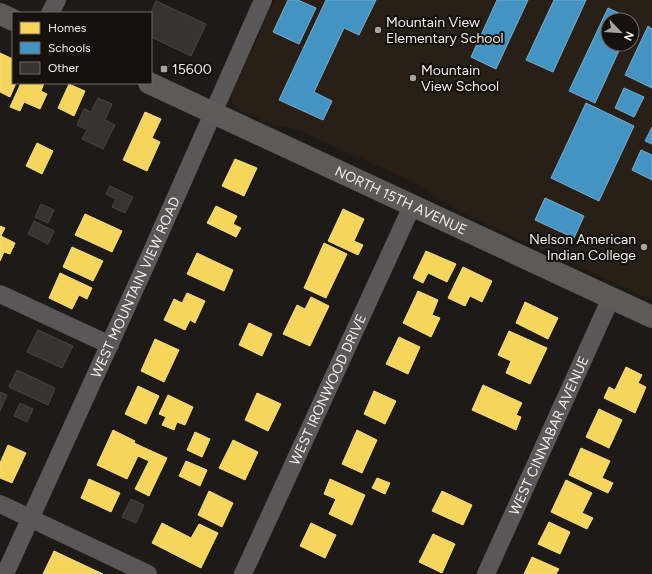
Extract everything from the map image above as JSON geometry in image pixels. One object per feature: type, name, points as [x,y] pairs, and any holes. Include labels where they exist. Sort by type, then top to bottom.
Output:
[{"type":"street","points":[[51,12],[57,0]]},
{"type":"street","name":"WEST MOUNTAIN VIEW ROAD","points":[[5,574],[110,345],[262,0]]},
{"type":"street","points":[[0,14],[12,20]]},
{"type":"street","name":"NORTH 15TH AVENUE","points":[[151,84],[652,317]]},
{"type":"street","name":"WEST IRONWOOD DRIVE","points":[[243,574],[412,206]]},
{"type":"street","points":[[0,294],[110,345]]},
{"type":"street","name":"WEST CINNABAR AVENUE","points":[[486,574],[611,298]]},
{"type":"street","points":[[0,504],[148,574]]},
{"type":"shaded area","points":[[275,0],[652,0],[652,300],[455,210],[416,183],[298,130],[269,124],[239,110],[232,102],[232,93]]},
{"type":"building: Homes","points":[[0,53],[12,59],[12,84],[16,84],[10,97],[0,92]]},
{"type":"building: Homes","points":[[21,84],[44,84],[41,91],[47,94],[40,109],[24,102],[20,111],[10,107]]},
{"type":"building: Homes","points":[[69,84],[85,91],[74,116],[58,108]]},
{"type":"building: Homes","points":[[145,112],[161,119],[152,138],[160,142],[147,171],[123,160]]},
{"type":"building: Homes","points":[[37,143],[53,151],[42,174],[26,166]]},
{"type":"building: Homes","points":[[235,159],[257,168],[244,196],[222,186]]},
{"type":"building: Homes","points":[[216,206],[237,216],[233,224],[241,228],[236,237],[207,223]]},
{"type":"building: Homes","points":[[343,209],[364,219],[354,241],[363,245],[358,255],[328,241]]},
{"type":"building: Homes","points":[[85,214],[122,231],[112,252],[75,235]]},
{"type":"building: Homes","points":[[0,226],[5,228],[1,236],[15,243],[10,254],[4,252],[0,261]]},
{"type":"building: Homes","points":[[324,243],[347,254],[326,298],[304,288]]},
{"type":"building: Homes","points":[[72,247],[103,261],[93,281],[63,267]]},
{"type":"building: Homes","points":[[426,251],[456,264],[447,282],[428,273],[423,283],[413,278]]},
{"type":"building: Homes","points":[[197,253],[233,270],[224,291],[187,274]]},
{"type":"building: Homes","points":[[463,267],[492,281],[482,302],[470,296],[465,306],[448,298]]},
{"type":"building: Homes","points":[[60,273],[92,288],[87,299],[79,295],[72,309],[49,298]]},
{"type":"building: Homes","points":[[418,291],[438,300],[432,315],[440,318],[431,337],[403,323]]},
{"type":"building: Homes","points":[[187,293],[205,301],[195,323],[190,320],[185,330],[164,320],[174,299],[182,303]]},
{"type":"building: Homes","points":[[311,297],[329,306],[310,346],[283,334],[297,305],[305,309]]},
{"type":"building: Homes","points":[[525,302],[558,318],[548,339],[516,323]]},
{"type":"building: Homes","points":[[249,323],[272,334],[262,356],[239,345]]},
{"type":"building: Homes","points":[[509,331],[547,348],[530,384],[506,373],[511,361],[498,355]]},
{"type":"building: Homes","points":[[399,337],[420,347],[408,374],[386,364]]},
{"type":"building: Homes","points":[[155,339],[179,350],[164,382],[141,371]]},
{"type":"building: Homes","points":[[626,367],[642,375],[638,383],[646,387],[635,413],[604,398],[609,387],[615,390]]},
{"type":"building: Homes","points":[[483,385],[522,403],[516,415],[521,417],[516,430],[472,410]]},
{"type":"building: Homes","points":[[138,386],[159,396],[146,424],[125,414]]},
{"type":"building: Homes","points":[[374,391],[396,401],[385,424],[364,414]]},
{"type":"building: Homes","points":[[257,393],[281,404],[268,431],[245,420]]},
{"type":"building: Homes","points":[[168,395],[193,407],[185,425],[177,422],[174,430],[162,425],[166,417],[159,414]]},
{"type":"building: Homes","points":[[599,409],[622,420],[609,448],[586,437]]},
{"type":"building: Homes","points":[[113,430],[135,441],[134,443],[167,458],[149,496],[135,489],[149,461],[138,456],[127,479],[97,465]]},
{"type":"building: Homes","points":[[357,430],[377,440],[362,473],[342,464]]},
{"type":"building: Homes","points":[[195,432],[210,439],[202,457],[187,450]]},
{"type":"building: Homes","points":[[233,440],[258,452],[245,480],[219,468]]},
{"type":"building: Homes","points":[[8,445],[26,453],[12,483],[0,478],[0,463]]},
{"type":"building: Homes","points":[[581,448],[610,461],[602,478],[613,483],[608,493],[569,475]]},
{"type":"building: Homes","points":[[186,461],[207,470],[200,486],[179,476]]},
{"type":"building: Homes","points":[[377,478],[390,483],[385,494],[372,488]]},
{"type":"building: Homes","points":[[89,479],[120,493],[111,512],[81,498]]},
{"type":"building: Homes","points":[[330,479],[365,495],[352,525],[329,514],[336,499],[324,494]]},
{"type":"building: Homes","points":[[566,480],[592,493],[582,513],[593,518],[587,529],[551,512]]},
{"type":"building: Homes","points":[[209,491],[233,503],[222,527],[198,515]]},
{"type":"building: Homes","points":[[442,491],[472,505],[463,525],[432,511]]},
{"type":"building: Homes","points":[[549,522],[570,532],[560,554],[538,544]]},
{"type":"building: Homes","points":[[162,523],[191,538],[199,524],[218,533],[201,568],[152,543]]},
{"type":"building: Homes","points":[[311,523],[336,535],[325,558],[300,546]]},
{"type":"building: Homes","points":[[433,534],[455,544],[442,573],[419,562]]},
{"type":"building: Homes","points":[[54,551],[103,574],[43,574]]},
{"type":"building: Homes","points":[[532,557],[559,569],[556,574],[524,574]]},
{"type":"building: Schools","points":[[288,0],[298,0],[316,8],[299,44],[273,32]]},
{"type":"building: Schools","points":[[326,0],[376,0],[359,35],[344,28],[314,92],[332,101],[323,120],[279,100]]},
{"type":"building: Schools","points":[[497,0],[528,0],[496,69],[471,57]]},
{"type":"building: Schools","points":[[554,0],[586,0],[553,72],[526,60]]},
{"type":"building: Schools","points":[[608,8],[617,12],[606,12]]},
{"type":"building: Schools","points":[[600,25],[600,52],[618,52],[595,103],[569,91]]},
{"type":"building: Schools","points":[[648,26],[652,29],[652,88],[625,75],[636,52],[640,52],[640,43]]},
{"type":"building: Schools","points":[[624,88],[644,97],[634,117],[615,108]]},
{"type":"building: Schools","points":[[586,103],[634,126],[599,201],[551,178]]},
{"type":"building: Schools","points":[[652,127],[652,144],[645,141]]},
{"type":"building: Schools","points":[[641,150],[652,155],[652,180],[632,170]]},
{"type":"building: Schools","points":[[545,198],[584,216],[574,238],[535,220]]},
{"type":"building: Other","points":[[156,1],[206,24],[191,56],[152,37],[151,12]]},
{"type":"building: Other","points":[[98,98],[112,104],[105,120],[115,125],[103,149],[82,139],[87,130],[77,125],[84,109],[91,112]]},
{"type":"building: Other","points":[[110,186],[133,197],[125,213],[112,207],[116,199],[106,194]]},
{"type":"building: Other","points":[[41,204],[54,210],[48,223],[35,217]]},
{"type":"building: Other","points":[[34,221],[54,231],[48,244],[28,234]]},
{"type":"building: Other","points":[[38,330],[73,346],[62,368],[27,352]]},
{"type":"building: Other","points":[[17,370],[55,388],[48,405],[9,387]]},
{"type":"building: Other","points":[[0,392],[7,395],[0,411]]},
{"type":"building: Other","points":[[20,403],[33,409],[27,422],[14,416]]},
{"type":"building: Other","points":[[131,499],[144,505],[136,523],[122,517]]},
{"type":"place","name":"Mountain View Elementary School","points":[[378,30]]},
{"type":"place","name":"15600","points":[[164,69]]},
{"type":"place","name":"Mountain View School","points":[[413,78]]},
{"type":"place","name":"Nelson American Indian College","points":[[644,247]]}]
